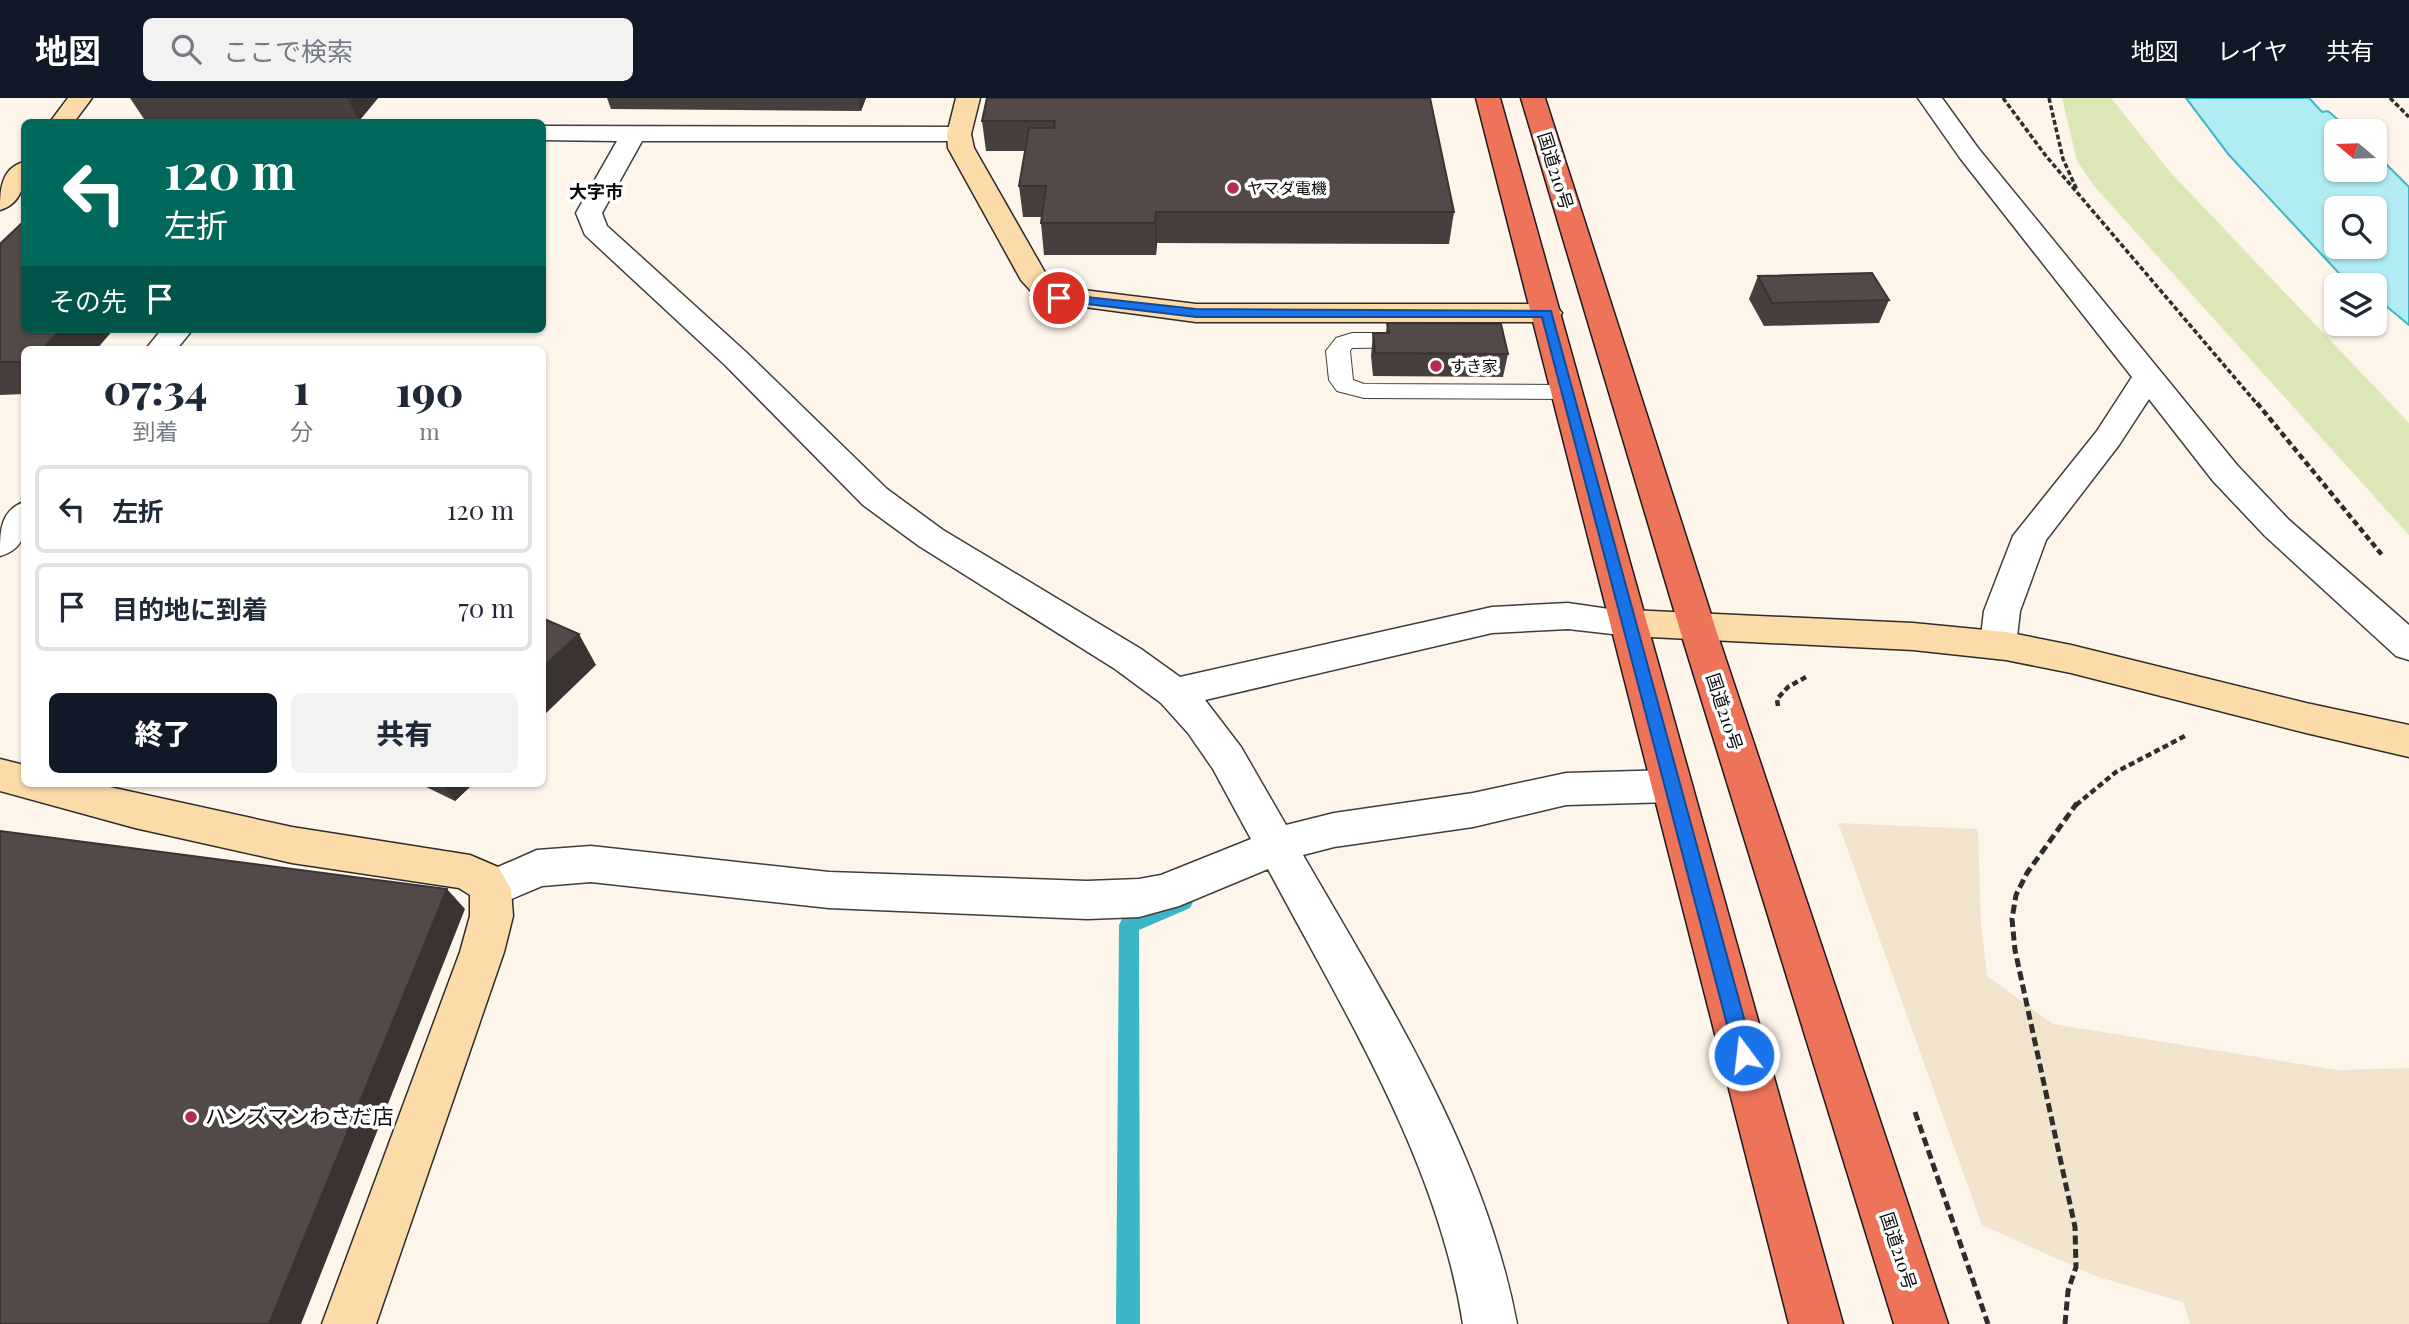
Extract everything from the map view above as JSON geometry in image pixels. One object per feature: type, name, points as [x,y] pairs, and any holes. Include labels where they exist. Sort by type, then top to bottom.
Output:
[{"type":"highway","points":[[1488,98],[1816,1324]]},
{"type":"highway","name":"国道210号","points":[[1533,98],[1698,630],[1921,1324]]},
{"type":"street","points":[[64,119],[80,98]]},
{"type":"street","points":[[968,98],[959,134],[964,154],[1035,280],[1050,296],[1196,313],[1457,330],[1547,313]]},
{"type":"street","points":[[1930,98],[1969,153],[2225,473],[2277,528],[2409,646]]},
{"type":"street","points":[[546,133],[959,134]]},
{"type":"street","points":[[633,134],[589,213],[595,229],[727,350],[875,498],[931,538],[1128,659],[1174,693],[1202,722],[1227,758],[1278,847],[1391,1052],[1435,1147],[1482,1278],[1490,1324]]},
{"type":"street","points":[[0,202],[21,174]]},
{"type":"street","points":[[1998,645],[2002,611],[2030,537],[2049,509],[2108,438],[2147,378]]},
{"type":"street","points":[[0,544],[21,518]]},
{"type":"street","points":[[1174,693],[1492,620],[1568,616],[1698,630],[1908,635],[1998,645],[2067,658],[2329,724],[2409,741]]},
{"type":"street","points":[[0,775],[21,781]]},
{"type":"street","points":[[491,890],[537,868],[591,864],[829,890],[1087,900],[1139,898],[1164,893],[1299,838],[1334,830],[1473,810],[1566,789],[1672,786]]},
{"type":"street","points":[[45,787],[168,819],[292,845],[460,870],[484,880],[491,890],[490,920],[482,952],[349,1324]]},
{"type":"lane","points":[[1457,330],[1352,340],[1338,351],[1341,380],[1345,386],[1364,391],[1567,392]]},
{"type":"path","points":[[2003,98],[2046,156],[2207,343],[2383,556]]},
{"type":"path","points":[[2049,98],[2063,159],[2079,194]]},
{"type":"path","points":[[2390,98],[2409,117]]},
{"type":"path","points":[[1778,711],[1777,699],[1788,687],[1808,676],[1819,675]]},
{"type":"path","points":[[2065,1324],[2068,1291],[2077,1267],[2075,1227],[2010,925],[2011,903],[2017,885],[2080,800],[2127,768],[2199,727],[2206,713],[2203,692]]},
{"type":"path","points":[[1911,1102],[1988,1324]]},
{"type":"shaded area","points":[[1838,823],[1978,829],[1981,923],[1987,976],[2053,1024],[2337,1070],[2409,1068],[2409,1324],[2190,1324],[2183,1302],[2098,1277],[1982,1225]]},
{"type":"green space","points":[[2062,98],[2111,98],[2170,172],[2409,423],[2409,535],[2094,186],[2077,161]]},
{"type":"water","points":[[2186,98],[2309,98],[2322,112],[2328,111],[2337,119],[2324,119],[2324,182],[2387,182],[2387,165],[2409,187],[2409,325],[2387,307],[2387,273],[2339,273],[2326,259],[2387,259],[2387,196],[2324,196],[2324,257],[2229,155]]},
{"type":"building","name":"ヤマダ電機","points":[[987,98],[1430,98],[1454,212],[1156,212],[1155,223],[1041,223],[1046,186],[1019,186],[1029,128],[1054,128],[1055,121],[982,121]]},
{"type":"building","points":[[21,224],[21,333],[57,333],[46,346],[21,346],[21,362],[0,362],[0,244]]},
{"type":"building","points":[[1872,273],[1889,300],[1772,303],[1758,276]]},
{"type":"building","points":[[1387,323],[1501,324],[1508,354],[1375,353],[1373,333],[1389,333]]},
{"type":"building","points":[[546,620],[579,634],[546,664]]},
{"type":"building","name":"ハンズマンわさだ店","points":[[0,831],[447,889],[269,1324],[0,1324]]},
{"type":"waterway","points":[[1128,1324],[1129,925],[1183,902]]},
{"type":"place","name":"ヤマダ電機","points":[[1233,188]]},
{"type":"place","name":"すき家","points":[[1436,366]]},
{"type":"place","name":"ハンズマンわさだ店","points":[[191,1117]]},
{"type":"district","name":"大字市","points":[[596,192]]},
{"type":"route","points":[[1059,298],[1196,313],[1547,313],[1744,1055]]}]
